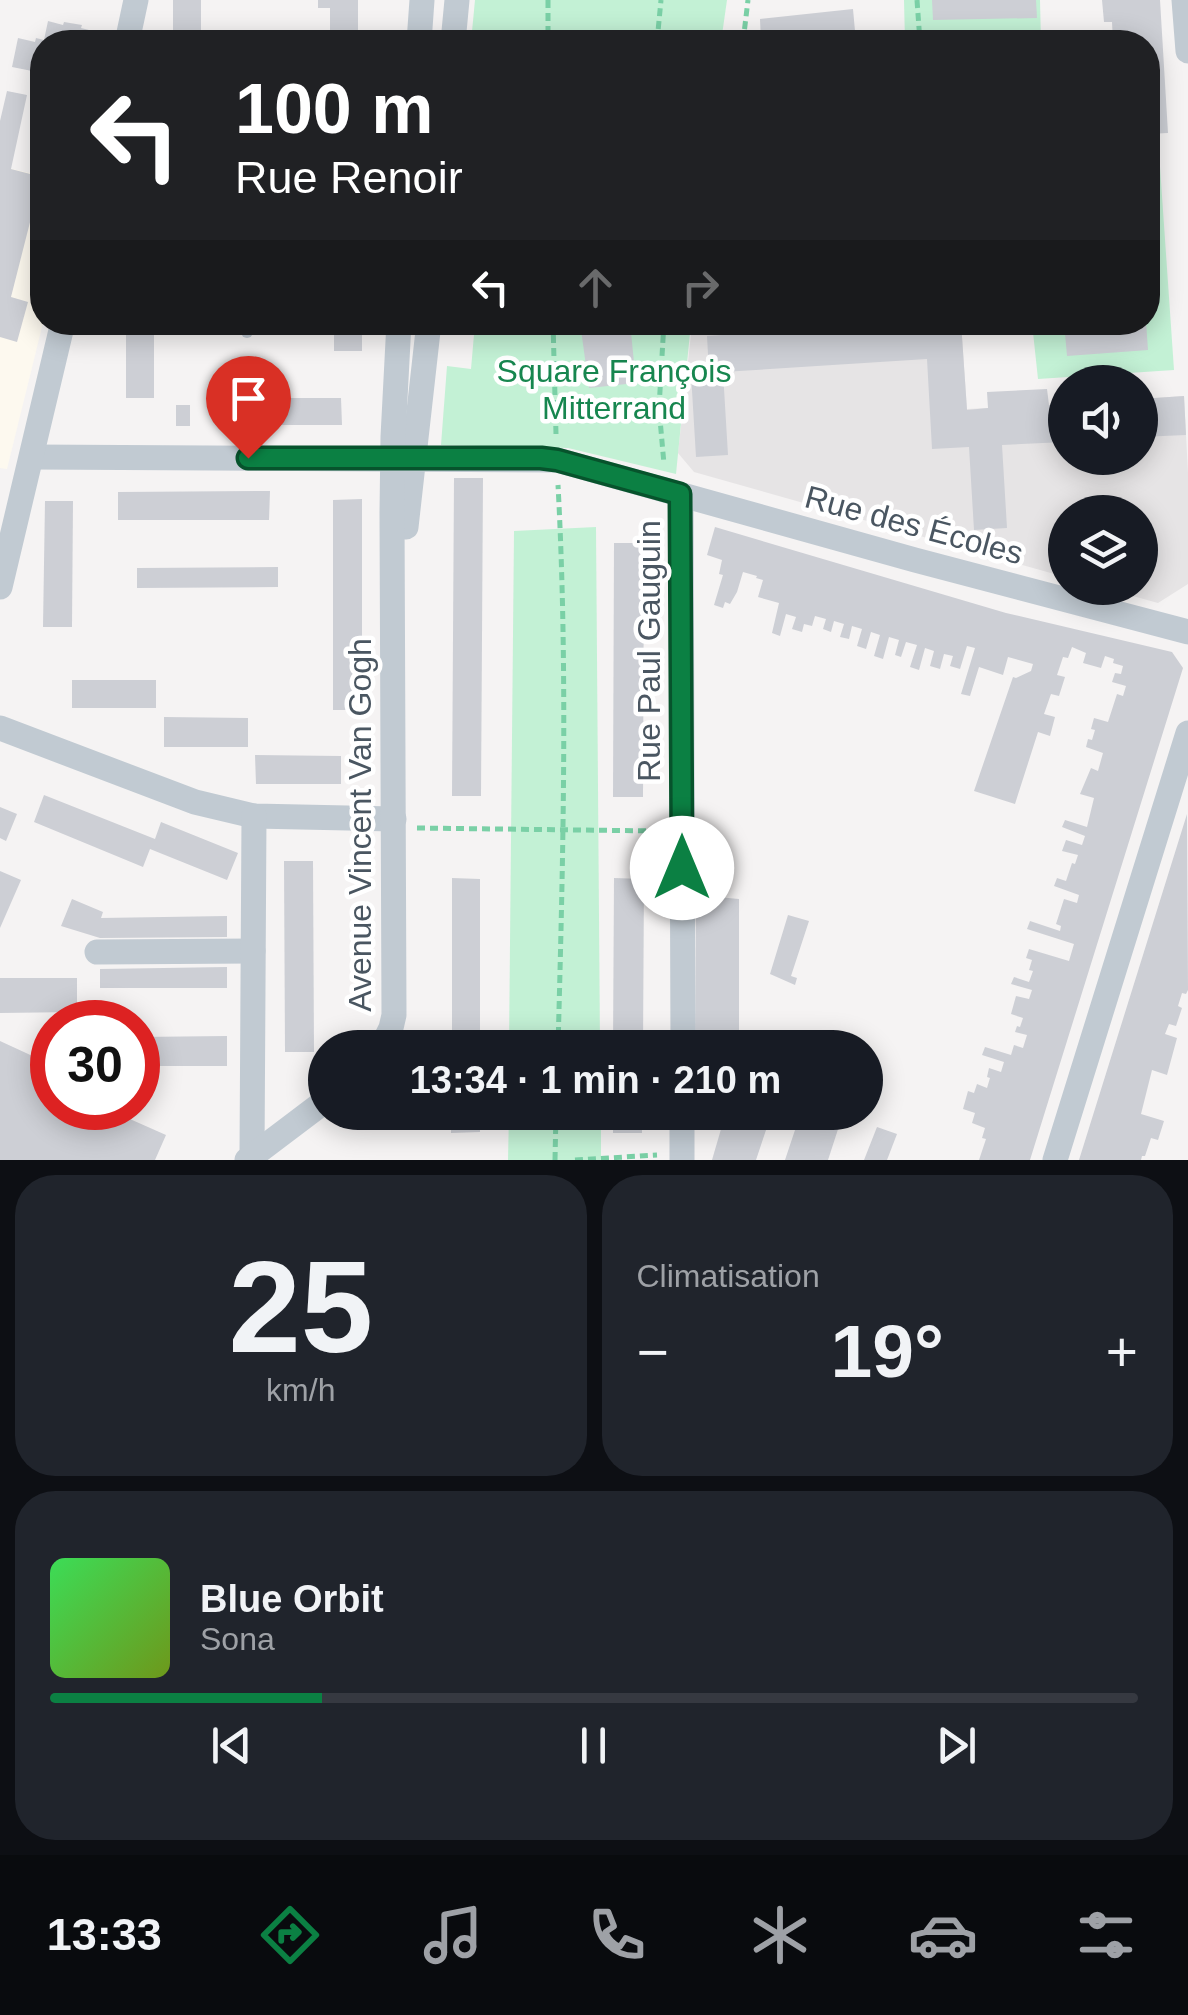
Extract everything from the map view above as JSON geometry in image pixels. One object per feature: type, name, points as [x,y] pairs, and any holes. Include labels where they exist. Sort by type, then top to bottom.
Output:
[{"type":"street","points":[[130,30],[136,0]]},
{"type":"street","points":[[419,30],[422,0]]},
{"type":"street","points":[[454,30],[456,0]]},
{"type":"street","points":[[1184,0],[1188,51]]},
{"type":"street","points":[[0,587],[60,335]]},
{"type":"street","name":"Avenue Vincent Van Gogh","points":[[390,1030],[394,1015],[394,601],[403,458],[399,335]]},
{"type":"street","name":"Avenue Vincent Van Gogh","points":[[403,458],[427,335]]},
{"type":"street","name":"Rue des Écoles","points":[[32,457],[557,460],[1188,632]]},
{"type":"street","name":"Rue Paul Gauguin","points":[[680,494],[683,1030]]},
{"type":"street","points":[[0,728],[195,802],[254,816],[394,823]]},
{"type":"street","points":[[1056,1160],[1188,732]]},
{"type":"street","points":[[250,1158],[254,816]]},
{"type":"street","points":[[97,952],[252,952]]},
{"type":"street","points":[[250,1158],[308,1114]]},
{"type":"street","points":[[682,1130],[682,1157]]},
{"type":"path","points":[[548,0],[548,30]]},
{"type":"path","points":[[658,30],[661,0]]},
{"type":"path","points":[[744,30],[748,0]]},
{"type":"path","points":[[917,0],[919,30]]},
{"type":"path","points":[[553,335],[563,582],[558,1030]]},
{"type":"path","points":[[663,335],[659,408],[664,465],[680,494]]},
{"type":"path","points":[[394,823],[682,832]]},
{"type":"path","points":[[555,1160],[556,1130]]},
{"type":"path","points":[[575,1160],[682,1157]]},
{"type":"shaded area","points":[[0,166],[30,173],[30,335],[40,335],[7,469],[0,468]]},
{"type":"shaded area","points":[[691,335],[962,335],[967,409],[1048,405],[1048,475],[1158,475],[1158,398],[1184,396],[1188,584],[1158,603],[1158,495],[1048,495],[1048,572],[694,472],[678,453]]},
{"type":"green space","points":[[475,0],[727,0],[723,30],[472,30]]},
{"type":"green space","points":[[904,0],[1040,0],[1041,30],[905,30]]},
{"type":"green space","points":[[1160,167],[1174,370],[1158,371],[1158,365],[1048,365],[1048,378],[1038,379],[1033,335],[1160,335]]},
{"type":"green space","name":"Square François Mitterrand","points":[[474,335],[690,335],[676,474],[568,448],[441,445],[447,366],[471,369]]},
{"type":"green space","points":[[596,527],[600,1030],[509,1030],[514,531]]},
{"type":"green space","points":[[509,1130],[601,1130],[601,1160],[508,1160]]},
{"type":"building","points":[[173,0],[201,0],[201,30],[173,30]]},
{"type":"building","points":[[318,0],[358,0],[358,30],[330,30],[330,8],[318,8]]},
{"type":"building","points":[[932,0],[1036,0],[1037,18],[933,20]]},
{"type":"building","points":[[1102,0],[1160,0],[1168,133],[1160,133],[1160,30],[1112,30],[1112,22],[1104,22]]},
{"type":"building","points":[[853,9],[855,30],[760,30],[760,19]]},
{"type":"building","points":[[48,21],[82,25],[81,28],[89,30],[46,30]]},
{"type":"building","points":[[18,38],[30,41],[30,71],[12,67]]},
{"type":"building","points":[[7,91],[27,95],[11,169],[30,174],[30,222],[11,297],[28,302],[17,342],[0,337],[0,121]]},
{"type":"building","points":[[126,335],[154,335],[154,398],[126,398]]},
{"type":"building","points":[[334,335],[362,335],[362,351],[334,351]]},
{"type":"building","points":[[582,335],[631,335],[636,383],[589,388]]},
{"type":"building","points":[[962,335],[967,410],[988,408],[987,392],[1047,389],[1048,443],[1002,445],[1007,528],[974,530],[969,447],[932,449],[927,359],[723,372],[728,455],[696,457],[691,374],[709,373],[707,336]]},
{"type":"building","points":[[1065,335],[1147,335],[1148,350],[1067,356]]},
{"type":"building","points":[[1184,396],[1186,435],[1158,436],[1158,398]]},
{"type":"building","points":[[215,398],[341,398],[342,425],[215,425]]},
{"type":"building","points":[[176,405],[190,405],[190,426],[176,426]]},
{"type":"building","points":[[454,478],[483,478],[481,796],[452,796]]},
{"type":"building","points":[[270,491],[269,520],[118,520],[118,492]]},
{"type":"building","points":[[362,499],[362,710],[333,710],[333,500]]},
{"type":"building","points":[[45,501],[73,501],[72,627],[43,627]]},
{"type":"building","points":[[715,527],[1006,613],[1172,652],[1183,668],[1030,1160],[979,1160],[986,1139],[982,1138],[985,1128],[972,1123],[975,1113],[963,1109],[968,1091],[974,1093],[977,1084],[987,1088],[989,1068],[1001,1072],[1004,1062],[982,1055],[985,1047],[1011,1055],[1014,1045],[1023,1048],[1027,1035],[1015,1032],[1023,1018],[1011,1014],[1016,996],[1029,999],[1032,990],[1011,984],[1014,977],[1029,982],[1033,971],[1029,970],[1032,960],[1026,958],[1029,949],[1069,961],[1074,944],[1027,929],[1030,921],[1060,931],[1061,926],[1056,924],[1064,899],[1077,903],[1079,895],[1054,886],[1057,878],[1066,881],[1078,855],[1062,851],[1066,840],[1082,845],[1085,836],[1062,827],[1065,820],[1087,827],[1094,798],[1080,794],[1091,768],[1098,771],[1103,753],[1086,747],[1095,730],[1091,729],[1094,718],[1108,722],[1117,694],[1123,696],[1126,686],[1112,682],[1123,666],[1105,656],[1101,668],[1083,663],[1086,653],[1072,647],[1068,658],[1063,657],[1057,675],[1065,677],[1059,696],[1051,694],[1044,714],[1055,717],[1050,736],[1038,732],[1015,804],[974,791],[1013,677],[1031,671],[1033,664],[1008,657],[1003,675],[979,667],[970,696],[961,694],[975,648],[967,646],[960,669],[950,666],[953,656],[944,654],[940,669],[930,666],[934,651],[925,648],[919,670],[910,667],[917,645],[906,642],[901,657],[895,655],[899,640],[889,637],[883,659],[874,656],[880,635],[871,632],[866,649],[857,646],[862,629],[852,626],[849,639],[840,637],[844,624],[834,621],[831,632],[823,629],[826,619],[815,616],[812,626],[804,624],[802,632],[792,629],[796,617],[786,614],[780,636],[772,633],[779,603],[758,597],[763,580],[757,576],[743,572],[730,604],[725,602],[723,608],[714,605],[723,575],[719,574],[722,560],[707,555]]},
{"type":"building","points":[[614,543],[644,543],[643,797],[613,797]]},
{"type":"building","points":[[278,567],[278,587],[137,588],[137,568]]},
{"type":"building","points":[[72,680],[156,680],[156,708],[72,708]]},
{"type":"building","points":[[164,717],[248,718],[248,747],[164,747]]},
{"type":"building","points":[[255,755],[341,756],[341,784],[256,784]]},
{"type":"building","points":[[44,795],[155,839],[161,822],[238,853],[227,880],[150,849],[143,867],[34,822]]},
{"type":"building","points":[[0,807],[17,814],[6,841],[0,838]]},
{"type":"building","points":[[1187,814],[1188,990],[1182,993],[1176,1026],[1169,1024],[1165,1034],[1177,1038],[1167,1075],[1152,1070],[1141,1114],[1164,1121],[1158,1140],[1151,1138],[1141,1160],[1079,1160]]},
{"type":"building","points":[[284,861],[313,861],[314,1030],[308,1030],[308,1052],[285,1052]]},
{"type":"building","points":[[0,871],[21,880],[0,928]]},
{"type":"building","points":[[452,878],[480,879],[480,1030],[452,1030]]},
{"type":"building","points":[[614,878],[644,879],[643,1030],[613,1030]]},
{"type":"building","points":[[696,895],[739,899],[739,1030],[695,1030]]},
{"type":"building","points":[[72,899],[103,912],[101,918],[227,916],[227,937],[100,938],[61,926]]},
{"type":"building","points":[[788,915],[809,921],[791,976],[797,978],[795,985],[770,974]]},
{"type":"building","points":[[227,967],[227,988],[100,988],[100,969]]},
{"type":"building","points":[[0,978],[77,978],[77,1000],[30,1000],[30,1013],[0,1013]]},
{"type":"building","points":[[227,1036],[227,1066],[160,1066],[160,1037]]},
{"type":"building","points":[[0,1041],[30,1055],[30,1130],[155,1130],[166,1135],[155,1160],[0,1160]]},
{"type":"building","points":[[451,1130],[480,1130],[480,1132]]},
{"type":"building","points":[[613,1130],[642,1130],[642,1133]]},
{"type":"building","points":[[721,1130],[766,1130],[756,1160],[712,1160]]},
{"type":"building","points":[[795,1130],[838,1130],[828,1160],[785,1160]]},
{"type":"building","points":[[876,1130],[897,1134],[887,1160],[864,1160]]},
{"type":"route","points":[[248,458],[541,458],[680,494],[682,868]]}]
